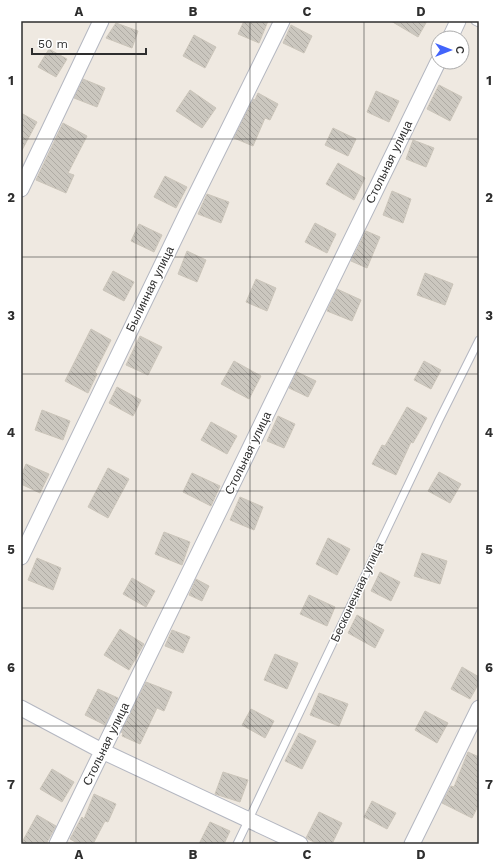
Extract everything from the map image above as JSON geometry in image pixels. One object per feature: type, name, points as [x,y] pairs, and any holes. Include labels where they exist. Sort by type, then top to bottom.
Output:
[{"type":"street","points":[[21,189],[102,21]]},
{"type":"street","name":"Былинная улица","points":[[21,558],[186,215],[282,21]]},
{"type":"street","name":"Стольная улица","points":[[57,844],[434,70]]},
{"type":"street","points":[[21,708],[102,751],[300,844]]},
{"type":"street","points":[[412,844],[479,708]]},
{"type":"lane","points":[[475,21],[479,23]]},
{"type":"lane","name":"Бесконечная улица","points":[[237,844],[439,420],[479,340]]},
{"type":"building","points":[[244,21],[268,21],[259,43],[238,34]]},
{"type":"building","points":[[391,21],[427,21],[418,37]]},
{"type":"building","points":[[116,23],[138,31],[132,48],[106,38]]},
{"type":"building","points":[[291,25],[312,36],[304,53],[283,43]]},
{"type":"building","points":[[194,35],[216,47],[205,68],[183,56]]},
{"type":"building","points":[[49,49],[67,59],[56,77],[38,67]]},
{"type":"building","points":[[83,79],[105,88],[97,107],[74,98]]},
{"type":"building","points":[[439,85],[462,97],[450,121],[427,109]]},
{"type":"building","points":[[190,90],[216,108],[202,128],[176,111]]},
{"type":"building","points":[[376,91],[399,101],[389,122],[367,112]]},
{"type":"building","points":[[258,93],[278,104],[270,120],[265,118],[253,146],[234,138],[253,99],[255,100]]},
{"type":"building","points":[[21,113],[37,122],[21,152]]},
{"type":"building","points":[[63,123],[87,136],[68,173],[74,175],[66,193],[36,180]]},
{"type":"building","points":[[333,128],[356,139],[348,156],[325,145]]},
{"type":"building","points":[[413,140],[434,148],[426,167],[406,159]]},
{"type":"building","points":[[338,163],[365,178],[354,200],[326,184]]},
{"type":"building","points":[[165,176],[187,187],[176,208],[154,197]]},
{"type":"building","points":[[392,191],[411,199],[403,223],[383,215]]},
{"type":"building","points":[[207,194],[229,202],[221,223],[198,214]]},
{"type":"building","points":[[315,223],[336,234],[327,253],[305,242]]},
{"type":"building","points":[[139,224],[162,235],[154,252],[131,241]]},
{"type":"building","points":[[366,231],[380,237],[367,268],[351,261]]},
{"type":"building","points":[[187,251],[206,260],[197,282],[178,274]]},
{"type":"building","points":[[113,271],[134,282],[124,301],[103,290]]},
{"type":"building","points":[[425,273],[453,284],[445,305],[417,295]]},
{"type":"building","points":[[256,279],[276,288],[267,311],[246,302]]},
{"type":"building","points":[[337,289],[361,300],[352,321],[327,311]]},
{"type":"building","points":[[91,329],[111,340],[95,372],[97,374],[88,393],[65,381]]},
{"type":"building","points":[[140,336],[162,347],[148,375],[126,365]]},
{"type":"building","points":[[234,361],[261,376],[249,399],[221,384]]},
{"type":"building","points":[[424,361],[441,370],[431,389],[414,380]]},
{"type":"building","points":[[297,372],[316,381],[308,397],[289,388]]},
{"type":"building","points":[[117,387],[141,400],[133,416],[109,403]]},
{"type":"building","points":[[407,407],[427,418],[413,443],[411,442],[396,475],[372,464],[382,445],[385,446]]},
{"type":"building","points":[[42,410],[70,421],[63,440],[35,430]]},
{"type":"building","points":[[278,416],[295,424],[284,448],[267,441]]},
{"type":"building","points":[[211,422],[237,436],[227,454],[201,440]]},
{"type":"building","points":[[26,464],[49,474],[40,493],[21,484],[21,476]]},
{"type":"building","points":[[108,468],[129,479],[108,518],[88,507]]},
{"type":"building","points":[[439,472],[461,484],[450,503],[428,491]]},
{"type":"building","points":[[192,473],[220,486],[211,506],[183,492]]},
{"type":"building","points":[[240,497],[263,507],[254,530],[230,520]]},
{"type":"building","points":[[164,532],[190,542],[182,565],[155,554]]},
{"type":"building","points":[[328,538],[350,549],[337,575],[316,564]]},
{"type":"building","points":[[422,553],[447,561],[440,584],[414,576]]},
{"type":"building","points":[[37,558],[61,568],[53,590],[28,580]]},
{"type":"building","points":[[380,572],[400,582],[391,601],[371,591]]},
{"type":"building","points":[[132,578],[155,591],[146,607],[123,594]]},
{"type":"building","points":[[196,579],[209,586],[202,601],[189,595]]},
{"type":"building","points":[[309,595],[335,607],[327,626],[300,614]]},
{"type":"building","points":[[357,615],[384,630],[375,648],[348,633]]},
{"type":"building","points":[[120,629],[144,644],[129,670],[104,655]]},
{"type":"building","points":[[172,630],[190,637],[183,653],[165,646]]},
{"type":"building","points":[[275,654],[298,663],[287,689],[264,680]]},
{"type":"building","points":[[462,667],[479,677],[479,683],[470,699],[451,689]]},
{"type":"building","points":[[146,682],[172,692],[164,711],[157,708],[140,744],[122,736],[123,733],[121,732]]},
{"type":"building","points":[[98,689],[118,698],[105,725],[85,715]]},
{"type":"building","points":[[319,693],[348,704],[339,726],[310,715]]},
{"type":"building","points":[[251,709],[274,721],[265,738],[242,725]]},
{"type":"building","points":[[425,711],[448,723],[437,743],[415,730]]},
{"type":"building","points":[[299,733],[316,741],[302,769],[285,761]]},
{"type":"building","points":[[468,752],[479,757],[479,804],[472,818],[442,803],[451,786],[454,787]]},
{"type":"building","points":[[52,769],[74,782],[62,802],[40,789]]},
{"type":"building","points":[[223,772],[248,780],[240,802],[215,794]]},
{"type":"building","points":[[94,794],[116,804],[108,822],[105,821],[93,844],[79,844],[70,839],[82,817],[84,819]]},
{"type":"building","points":[[372,801],[396,813],[387,829],[364,817]]},
{"type":"building","points":[[319,812],[342,823],[332,844],[318,844],[306,838]]},
{"type":"building","points":[[37,815],[56,826],[46,844],[21,844]]},
{"type":"building","points":[[210,822],[230,831],[224,844],[199,844]]}]
